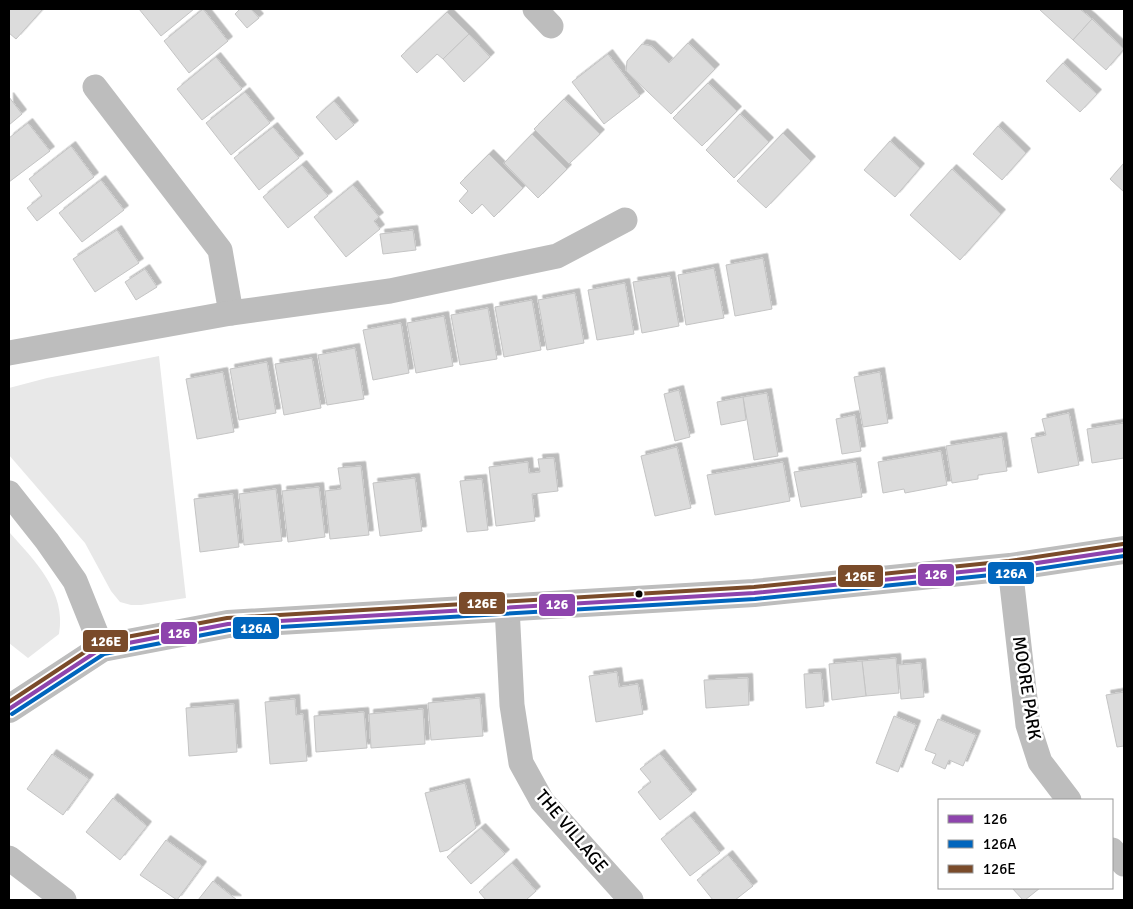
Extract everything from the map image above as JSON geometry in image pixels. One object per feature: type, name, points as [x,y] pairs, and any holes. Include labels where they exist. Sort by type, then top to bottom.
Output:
[{"type":"street","points":[[95,87],[220,250],[231,313]]},
{"type":"street","points":[[9,353],[231,313],[390,291],[557,256],[625,220]]},
{"type":"street","points":[[9,493],[47,541],[75,581],[102,648]]},
{"type":"street","points":[[9,709],[102,648],[228,624],[754,592],[1010,567],[1124,550]]},
{"type":"street","name":"MOORE PARK","points":[[1010,567],[1028,725],[1040,762],[1068,799]]},
{"type":"street","name":"THE VILLAGE","points":[[508,607],[512,705],[522,762],[542,801],[631,900]]},
{"type":"street","points":[[1113,851],[1124,864]]},
{"type":"street","points":[[9,858],[64,900]]},
{"type":"shaded area","points":[[159,356],[186,598],[131,605],[120,602],[111,591],[85,543],[9,455],[9,388],[47,378]]},
{"type":"shaded area","points":[[9,532],[38,566],[53,591],[58,604],[59,634],[28,658],[9,643]]},
{"type":"building","points":[[9,9],[43,9],[16,39],[9,33]]},
{"type":"building","points":[[139,9],[194,9],[161,36]]},
{"type":"building","points":[[203,9],[228,41],[189,73],[164,41]]},
{"type":"building","points":[[240,9],[251,9],[259,18],[247,28],[235,14]]},
{"type":"building","points":[[1080,9],[1092,19],[1073,40],[1040,10]]},
{"type":"building","points":[[447,12],[469,34],[443,59],[437,54],[417,73],[401,56]]},
{"type":"building","points":[[1092,19],[1124,49],[1106,70],[1073,40]]},
{"type":"building","points":[[469,34],[490,57],[464,82],[443,59]]},
{"type":"building","points":[[688,43],[715,69],[671,114],[626,71],[627,61],[642,44],[651,46],[669,63]]},
{"type":"building","points":[[608,54],[640,96],[604,124],[572,82]]},
{"type":"building","points":[[216,57],[242,89],[202,120],[177,89]]},
{"type":"building","points":[[1063,63],[1097,94],[1080,112],[1046,81]]},
{"type":"building","points":[[708,83],[737,111],[702,146],[673,118]]},
{"type":"building","points":[[245,92],[270,123],[231,155],[206,123]]},
{"type":"building","points":[[9,97],[22,114],[9,125]]},
{"type":"building","points":[[564,99],[600,134],[569,164],[534,129]]},
{"type":"building","points":[[334,101],[354,125],[336,140],[316,117]]},
{"type":"building","points":[[740,114],[769,142],[734,178],[706,150]]},
{"type":"building","points":[[28,123],[50,151],[9,182],[9,138]]},
{"type":"building","points":[[998,126],[1026,153],[1002,180],[973,154]]},
{"type":"building","points":[[273,127],[299,158],[259,190],[234,158]]},
{"type":"building","points":[[783,133],[811,161],[766,208],[737,181]]},
{"type":"building","points":[[532,134],[567,169],[538,198],[504,163]]},
{"type":"building","points":[[890,141],[920,168],[895,197],[864,170]]},
{"type":"building","points":[[71,146],[94,177],[37,221],[27,208],[42,196],[29,179]]},
{"type":"building","points":[[489,154],[523,188],[494,217],[482,204],[472,214],[459,201],[468,191],[460,183]]},
{"type":"building","points":[[1124,163],[1124,192],[1110,179]]},
{"type":"building","points":[[302,165],[328,196],[288,228],[263,197]]},
{"type":"building","points":[[952,169],[1001,214],[960,260],[910,215]]},
{"type":"building","points":[[101,180],[124,210],[82,242],[59,213]]},
{"type":"building","points":[[353,185],[379,217],[374,221],[380,229],[346,257],[314,217]]},
{"type":"building","points":[[117,230],[139,263],[95,292],[73,259]]},
{"type":"building","points":[[413,230],[416,250],[383,254],[380,234]]},
{"type":"building","points":[[763,258],[772,309],[735,316],[726,265]]},
{"type":"building","points":[[714,268],[724,318],[686,325],[678,275]]},
{"type":"building","points":[[145,269],[157,287],[136,300],[125,282]]},
{"type":"building","points":[[670,276],[679,326],[642,333],[633,282]]},
{"type":"building","points":[[625,283],[634,334],[597,340],[588,290]]},
{"type":"building","points":[[575,293],[584,343],[547,350],[538,300]]},
{"type":"building","points":[[532,300],[541,350],[504,357],[495,307]]},
{"type":"building","points":[[488,308],[497,359],[460,365],[451,315]]},
{"type":"building","points":[[444,316],[453,366],[416,373],[407,323]]},
{"type":"building","points":[[401,323],[409,373],[373,380],[363,330]]},
{"type":"building","points":[[355,348],[364,399],[327,405],[318,355]]},
{"type":"building","points":[[312,358],[321,408],[284,415],[275,364]]},
{"type":"building","points":[[267,362],[276,413],[239,420],[230,369]]},
{"type":"building","points":[[223,372],[234,432],[197,439],[186,379]]},
{"type":"building","points":[[880,372],[888,423],[863,427],[854,377]]},
{"type":"building","points":[[679,390],[690,437],[675,441],[664,394]]},
{"type":"building","points":[[767,393],[778,456],[754,460],[743,397]]},
{"type":"building","points":[[743,397],[746,420],[721,425],[717,402]]},
{"type":"building","points":[[1069,413],[1079,465],[1038,473],[1031,438],[1046,435],[1042,419]]},
{"type":"building","points":[[855,415],[861,451],[842,454],[836,419]]},
{"type":"building","points":[[1124,423],[1124,458],[1092,463],[1087,429]]},
{"type":"building","points":[[1002,437],[1007,471],[978,475],[978,479],[952,483],[946,446]]},
{"type":"building","points":[[677,447],[691,508],[655,516],[641,456]]},
{"type":"building","points":[[941,451],[947,485],[905,493],[904,489],[883,493],[878,462]]},
{"type":"building","points":[[554,458],[558,491],[532,494],[535,521],[496,526],[489,467],[528,462],[529,473],[540,472],[538,459]]},
{"type":"building","points":[[783,462],[790,501],[715,515],[707,475]]},
{"type":"building","points":[[856,462],[862,497],[801,507],[794,472]]},
{"type":"building","points":[[361,466],[369,535],[330,539],[325,491],[341,489],[338,468]]},
{"type":"building","points":[[415,478],[422,531],[380,536],[373,483]]},
{"type":"building","points":[[482,479],[488,530],[467,532],[460,481]]},
{"type":"building","points":[[319,487],[325,537],[288,542],[282,491]]},
{"type":"building","points":[[276,489],[282,541],[244,545],[239,494]]},
{"type":"building","points":[[233,494],[239,547],[200,552],[194,499]]},
{"type":"building","points":[[896,658],[899,693],[866,696],[862,661]]},
{"type":"building","points":[[862,661],[866,696],[832,700],[829,664]]},
{"type":"building","points":[[921,663],[924,697],[901,699],[898,665]]},
{"type":"building","points":[[617,672],[619,687],[638,684],[643,714],[596,722],[589,676]]},
{"type":"building","points":[[821,673],[824,706],[806,708],[804,674]]},
{"type":"building","points":[[748,678],[749,705],[706,708],[704,680]]},
{"type":"building","points":[[1124,692],[1124,746],[1117,747],[1106,695]]},
{"type":"building","points":[[480,698],[483,736],[431,740],[428,703]]},
{"type":"building","points":[[295,699],[296,715],[303,714],[307,761],[270,764],[265,702]]},
{"type":"building","points":[[234,704],[237,752],[189,756],[186,708]]},
{"type":"building","points":[[423,709],[425,744],[371,748],[369,714]]},
{"type":"building","points":[[364,712],[367,748],[316,752],[314,716]]},
{"type":"building","points":[[894,716],[916,725],[898,772],[876,763]]},
{"type":"building","points":[[938,719],[976,735],[963,766],[949,760],[945,769],[932,763],[936,754],[925,750]]},
{"type":"building","points":[[52,754],[89,779],[63,815],[27,789]]},
{"type":"building","points":[[660,754],[692,794],[660,820],[638,792],[651,782],[640,769]]},
{"type":"building","points":[[465,783],[476,828],[448,850],[440,852],[425,793]]},
{"type":"building","points":[[113,798],[147,826],[120,860],[86,832]]},
{"type":"building","points":[[690,816],[720,853],[690,876],[661,839]]},
{"type":"building","points":[[481,828],[505,854],[471,884],[447,857]]},
{"type":"building","points":[[166,840],[202,866],[177,900],[140,875]]},
{"type":"building","points":[[728,855],[753,886],[735,900],[713,900],[697,880]]},
{"type":"building","points":[[512,863],[536,891],[526,900],[486,900],[479,892]]},
{"type":"building","points":[[213,881],[237,900],[198,900]]},
{"type":"building","points":[[1013,889],[1039,889],[1025,900]]},
{"type":"transit line","name":"126E","points":[[9,702],[100,642],[227,618],[754,587],[1009,561],[1123,544]]},
{"type":"transit line","name":"126","points":[[9,709],[102,648],[228,624],[754,593],[1010,567],[1124,550]]},
{"type":"transit line","name":"126A","points":[[12,714],[104,654],[229,630],[755,599],[1011,573],[1124,556]]}]
